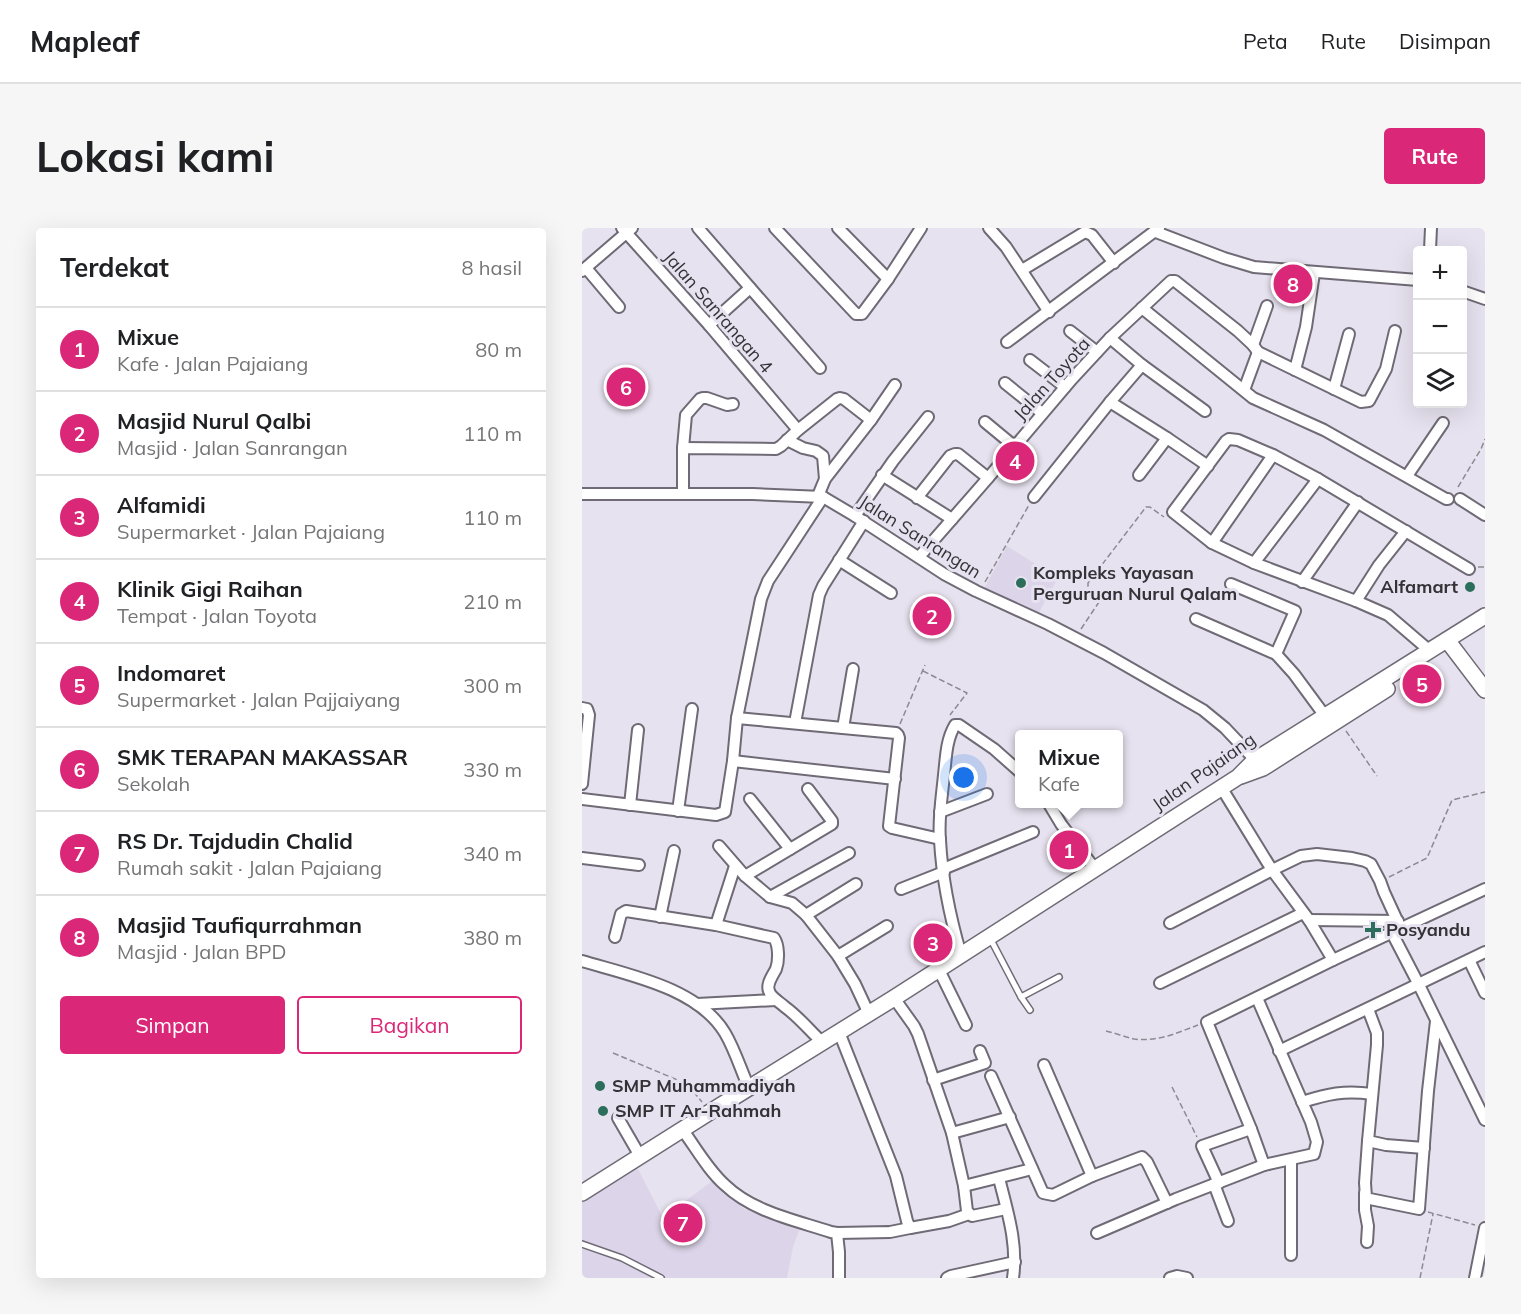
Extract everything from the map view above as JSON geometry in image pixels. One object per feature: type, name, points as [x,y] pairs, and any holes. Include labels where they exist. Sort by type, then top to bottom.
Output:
[{"type":"main road","points":[[1332,718],[1450,644],[1485,616]]},
{"type":"main road","points":[[1332,718],[1430,651],[1485,629]]},
{"type":"main road","points":[[1450,644],[1485,690]]},
{"type":"main road","name":"Jalan Pajaiang","points":[[582,1193],[990,938],[1332,718]]},
{"type":"street","points":[[698,228],[820,368]]},
{"type":"street","points":[[791,228],[778,232],[856,314],[862,314],[919,232],[907,228]]},
{"type":"street","points":[[838,228],[888,279]]},
{"type":"street","points":[[988,228],[1006,247],[1049,312]]},
{"type":"street","points":[[1430,246],[1431,228]]},
{"type":"street","points":[[620,307],[584,270],[627,230]]},
{"type":"street","name":"Jalan Sanrangan 4","points":[[627,230],[798,430]]},
{"type":"street","points":[[1007,342],[1114,263],[1153,231],[1244,265],[1314,273],[1413,280]]},
{"type":"street","points":[[1022,270],[1085,232],[1092,235],[1114,263]]},
{"type":"street","points":[[1295,370],[1306,327],[1314,273]]},
{"type":"street","name":"Jalan Toyota","points":[[919,557],[1097,352],[1173,280],[1256,349]]},
{"type":"street","points":[[709,325],[750,288]]},
{"type":"street","points":[[1467,293],[1485,299]]},
{"type":"street","points":[[1244,390],[1267,306]]},
{"type":"street","points":[[1142,308],[1254,398],[1324,430],[1448,499]]},
{"type":"street","points":[[1070,331],[1097,352]]},
{"type":"street","points":[[1256,349],[1361,402],[1368,401],[1386,369],[1395,331]]},
{"type":"street","points":[[1334,389],[1349,334]]},
{"type":"street","points":[[1110,338],[1204,411]]},
{"type":"street","points":[[1030,360],[1065,387]]},
{"type":"street","points":[[1034,497],[1142,365]]},
{"type":"street","points":[[1005,383],[1042,413]]},
{"type":"street","points":[[825,479],[895,385]]},
{"type":"street","points":[[683,494],[686,415],[703,398],[727,405],[733,404]]},
{"type":"street","points":[[683,448],[771,449],[781,446],[840,398],[871,420]]},
{"type":"street","points":[[1110,402],[1208,466]]},
{"type":"street","points":[[795,723],[817,603],[823,586],[839,560],[882,475],[928,417]]},
{"type":"street","points":[[985,422],[1014,446]]},
{"type":"street","points":[[1407,476],[1443,423]]},
{"type":"street","points":[[1139,475],[1167,438]]},
{"type":"street","points":[[582,799],[716,815],[725,812],[737,718],[764,591],[821,496],[825,479],[823,456],[788,440]]},
{"type":"street","points":[[1430,651],[1388,615],[1254,564],[1212,543],[1173,512],[1226,441],[1238,440],[1273,455],[1318,479],[1469,569]]},
{"type":"street","points":[[917,498],[950,456],[955,454],[988,478]]},
{"type":"street","points":[[1212,543],[1273,455]]},
{"type":"street","points":[[882,475],[952,519]]},
{"type":"street","points":[[1254,564],[1318,479]]},
{"type":"street","points":[[582,494],[821,496]]},
{"type":"street","name":"Jalan Sanrangan","points":[[821,496],[944,574],[1075,638],[1203,710],[1225,728],[1259,764]]},
{"type":"street","points":[[1460,499],[1485,515]]},
{"type":"street","points":[[1302,582],[1358,502]]},
{"type":"street","points":[[1356,601],[1379,565],[1406,531]]},
{"type":"street","points":[[839,560],[891,593]]},
{"type":"street","points":[[1231,584],[1295,611],[1276,654]]},
{"type":"street","points":[[1196,618],[1276,654],[1332,718]]},
{"type":"street","points":[[843,728],[853,669]]},
{"type":"street","points":[[582,708],[587,709],[589,715],[582,784]]},
{"type":"street","points":[[678,811],[692,709]]},
{"type":"street","points":[[737,718],[896,733],[899,738],[889,826],[940,839]]},
{"type":"street","points":[[961,955],[951,919],[940,839],[940,812],[949,741],[953,728],[957,724],[994,749],[1015,768]]},
{"type":"street","points":[[630,804],[638,730]]},
{"type":"street","points":[[733,761],[894,780]]},
{"type":"street","points":[[1221,788],[1272,870],[1333,960]]},
{"type":"street","points":[[745,876],[832,824],[833,822],[807,789]]},
{"type":"street","points":[[940,812],[987,795]]},
{"type":"street","points":[[750,799],[790,849]]},
{"type":"street","points":[[1051,808],[1095,869]]},
{"type":"street","points":[[901,889],[1033,832]]},
{"type":"street","points":[[719,846],[735,866],[770,897],[792,903],[806,915],[838,956],[869,1014]]},
{"type":"street","points":[[660,917],[674,851]]},
{"type":"street","points":[[770,897],[849,853]]},
{"type":"street","points":[[1170,922],[1301,856],[1317,854],[1352,858],[1371,864],[1380,881],[1418,983],[1485,1120]]},
{"type":"street","points":[[582,858],[639,865]]},
{"type":"street","points":[[716,925],[735,866]]},
{"type":"street","points":[[806,915],[856,884]]},
{"type":"street","points":[[1264,1165],[1207,1022],[1397,928],[1485,889]]},
{"type":"street","points":[[615,937],[621,914],[626,911],[770,936],[776,940],[778,964],[768,987],[769,991],[823,1043]]},
{"type":"street","points":[[1160,983],[1306,917],[1397,928]]},
{"type":"street","points":[[838,956],[886,926]]},
{"type":"street","points":[[1279,1051],[1485,952]]},
{"type":"street","points":[[1469,960],[1485,993]]},
{"type":"street","points":[[582,961],[663,986],[686,996],[697,1004],[724,1031],[749,1089]]},
{"type":"street","points":[[939,970],[966,1025]]},
{"type":"street","points":[[894,998],[916,1030],[952,1133],[969,1214]]},
{"type":"street","points":[[1097,1233],[1264,1165],[1314,1154],[1317,1142],[1311,1122],[1257,998]]},
{"type":"street","points":[[697,1004],[776,1000]]},
{"type":"street","points":[[1367,1242],[1365,1193],[1377,1045],[1377,1033],[1368,1009]]},
{"type":"street","points":[[1365,1193],[1370,1199],[1419,1209],[1436,1020]]},
{"type":"street","points":[[839,1032],[896,1176],[910,1228]]},
{"type":"street","points":[[933,1080],[985,1063],[980,1051]]},
{"type":"street","points":[[1044,1065],[1092,1176]]},
{"type":"street","points":[[991,1076],[1043,1193],[1053,1195],[1092,1176],[1142,1157],[1147,1162],[1167,1203]]},
{"type":"street","points":[[1302,1102],[1335,1092],[1372,1094]]},
{"type":"street","points":[[952,1133],[1010,1117]]},
{"type":"street","points":[[618,1118],[640,1156]]},
{"type":"street","points":[[1228,1221],[1202,1146],[1251,1128]]},
{"type":"street","points":[[682,1129],[720,1180],[744,1200],[831,1232],[890,1232],[949,1221],[969,1214],[976,1216],[1006,1209]]},
{"type":"street","points":[[1368,1141],[1424,1148]]},
{"type":"street","points":[[1291,1160],[1291,1255]]},
{"type":"street","points":[[964,1186],[1032,1169]]},
{"type":"street","points":[[999,1178],[1014,1244],[1013,1278]]},
{"type":"street","points":[[1475,1278],[1481,1261],[1485,1228]]},
{"type":"street","points":[[837,1233],[839,1278]]},
{"type":"street","points":[[947,1278],[1015,1262]]},
{"type":"street","points":[[1170,1278],[1177,1276],[1187,1278]]},
{"type":"lane","points":[[990,938],[1030,1010]]},
{"type":"lane","points":[[1021,997],[1059,977]]},
{"type":"lane","points":[[582,1244],[622,1258],[650,1275],[661,1278]]},
{"type":"path","points":[[1448,499],[1453,496],[1482,449],[1485,439]]},
{"type":"path","points":[[979,593],[1034,497]]},
{"type":"path","points":[[1075,638],[1101,599],[1101,596],[1088,586],[1088,583],[1145,508],[1150,507],[1167,519],[1173,512]]},
{"type":"path","points":[[896,733],[925,665]]},
{"type":"path","points":[[923,671],[967,693],[949,717],[957,724]]},
{"type":"path","points":[[1332,718],[1377,776]]},
{"type":"path","points":[[1380,881],[1427,858],[1452,800],[1485,792]]},
{"type":"path","points":[[1106,1030],[1132,1038],[1152,1040],[1207,1022]]},
{"type":"path","points":[[613,1053],[680,1081],[693,1091],[710,1112]]},
{"type":"path","points":[[1172,1087],[1202,1146]]},
{"type":"path","points":[[1419,1209],[1485,1228]]},
{"type":"path","points":[[1420,1278],[1433,1213]]},
{"type":"shaded area","name":"Kompleks Yayasan Perguruan Nurul Qalam","points":[[1007,546],[1058,578],[1037,616],[984,589]]},
{"type":"shaded area","points":[[637,1167],[663,1218],[712,1181],[744,1209],[800,1228],[793,1247],[787,1278],[582,1278],[582,1202]]},
{"type":"place","name":"Masjid Taufiqurrahman","points":[[1293,284]]},
{"type":"place","name":"SMK TERAPAN MAKASSAR","points":[[626,387]]},
{"type":"place","name":"Klinik Gigi Raihan","points":[[1015,461]]},
{"type":"place","name":"Kompleks Yayasan Perguruan Nurul Qalam","points":[[1021,583]]},
{"type":"place","name":"Alfamart","points":[[1470,587]]},
{"type":"place","name":"Masjid Nurul Qalbi","points":[[932,616]]},
{"type":"place","name":"Indomaret","points":[[1422,684]]},
{"type":"place","name":"Mixue","points":[[1069,850]]},
{"type":"place","name":"Posyandu","points":[[1373,930]]},
{"type":"place","name":"Alfamidi","points":[[933,943]]},
{"type":"place","name":"SMP Muhammadiyah","points":[[600,1086]]},
{"type":"place","name":"SMP IT Ar-Rahmah","points":[[603,1111]]},
{"type":"place","name":"RS Dr. Tajdudin Chalid","points":[[683,1223]]}]
